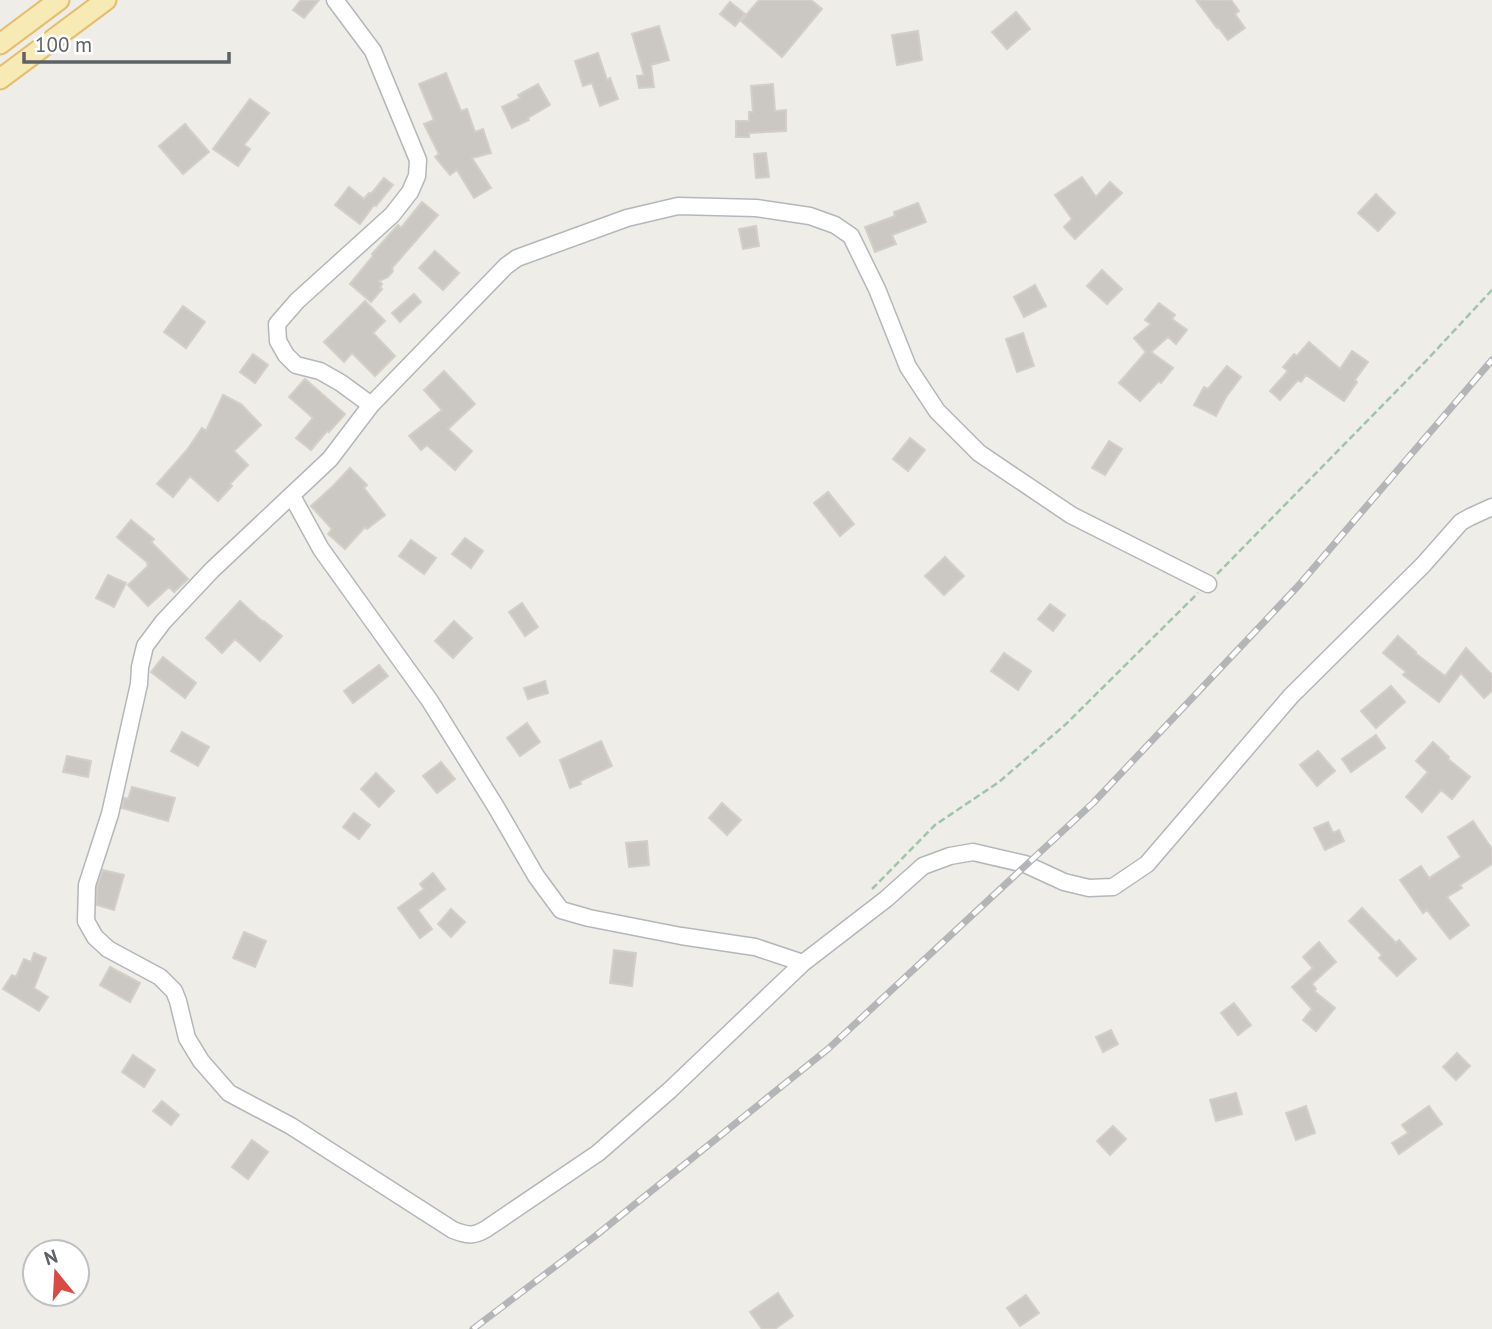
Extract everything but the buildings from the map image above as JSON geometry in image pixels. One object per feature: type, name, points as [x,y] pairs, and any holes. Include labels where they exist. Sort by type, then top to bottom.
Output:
[{"type":"main road","points":[[0,44],[59,0]]},
{"type":"main road","points":[[0,79],[106,0]]},
{"type":"street","points":[[335,0],[373,51],[418,160],[417,176],[410,192],[392,215],[297,301],[277,324],[278,341],[296,365],[320,371],[371,405]]},
{"type":"street","points":[[1208,584],[1071,515],[979,453],[937,411],[908,367],[877,289],[851,236],[835,225],[810,216],[756,208],[678,206],[627,218],[517,258],[506,266],[371,405],[330,459],[212,570],[163,622],[145,646],[139,667],[139,684],[110,814],[87,885],[86,921],[95,937],[108,949],[160,977],[174,992],[187,1038],[201,1060],[229,1093],[291,1126],[453,1230],[467,1236],[475,1236],[598,1153],[670,1090],[803,963],[886,899],[923,866],[950,856],[973,852],[1025,864],[1064,882],[1089,888],[1113,887],[1147,864],[1291,696],[1423,565],[1461,522],[1492,507]]},
{"type":"street","points":[[292,496],[321,549],[430,701],[536,877],[561,910],[589,918],[755,947],[803,963]]},
{"type":"path","points":[[868,894],[935,825],[999,782],[1066,724],[1208,584],[1492,290]]},
{"type":"railway","points":[[473,1329],[594,1237],[828,1049],[1093,803],[1299,585],[1492,360]]}]
